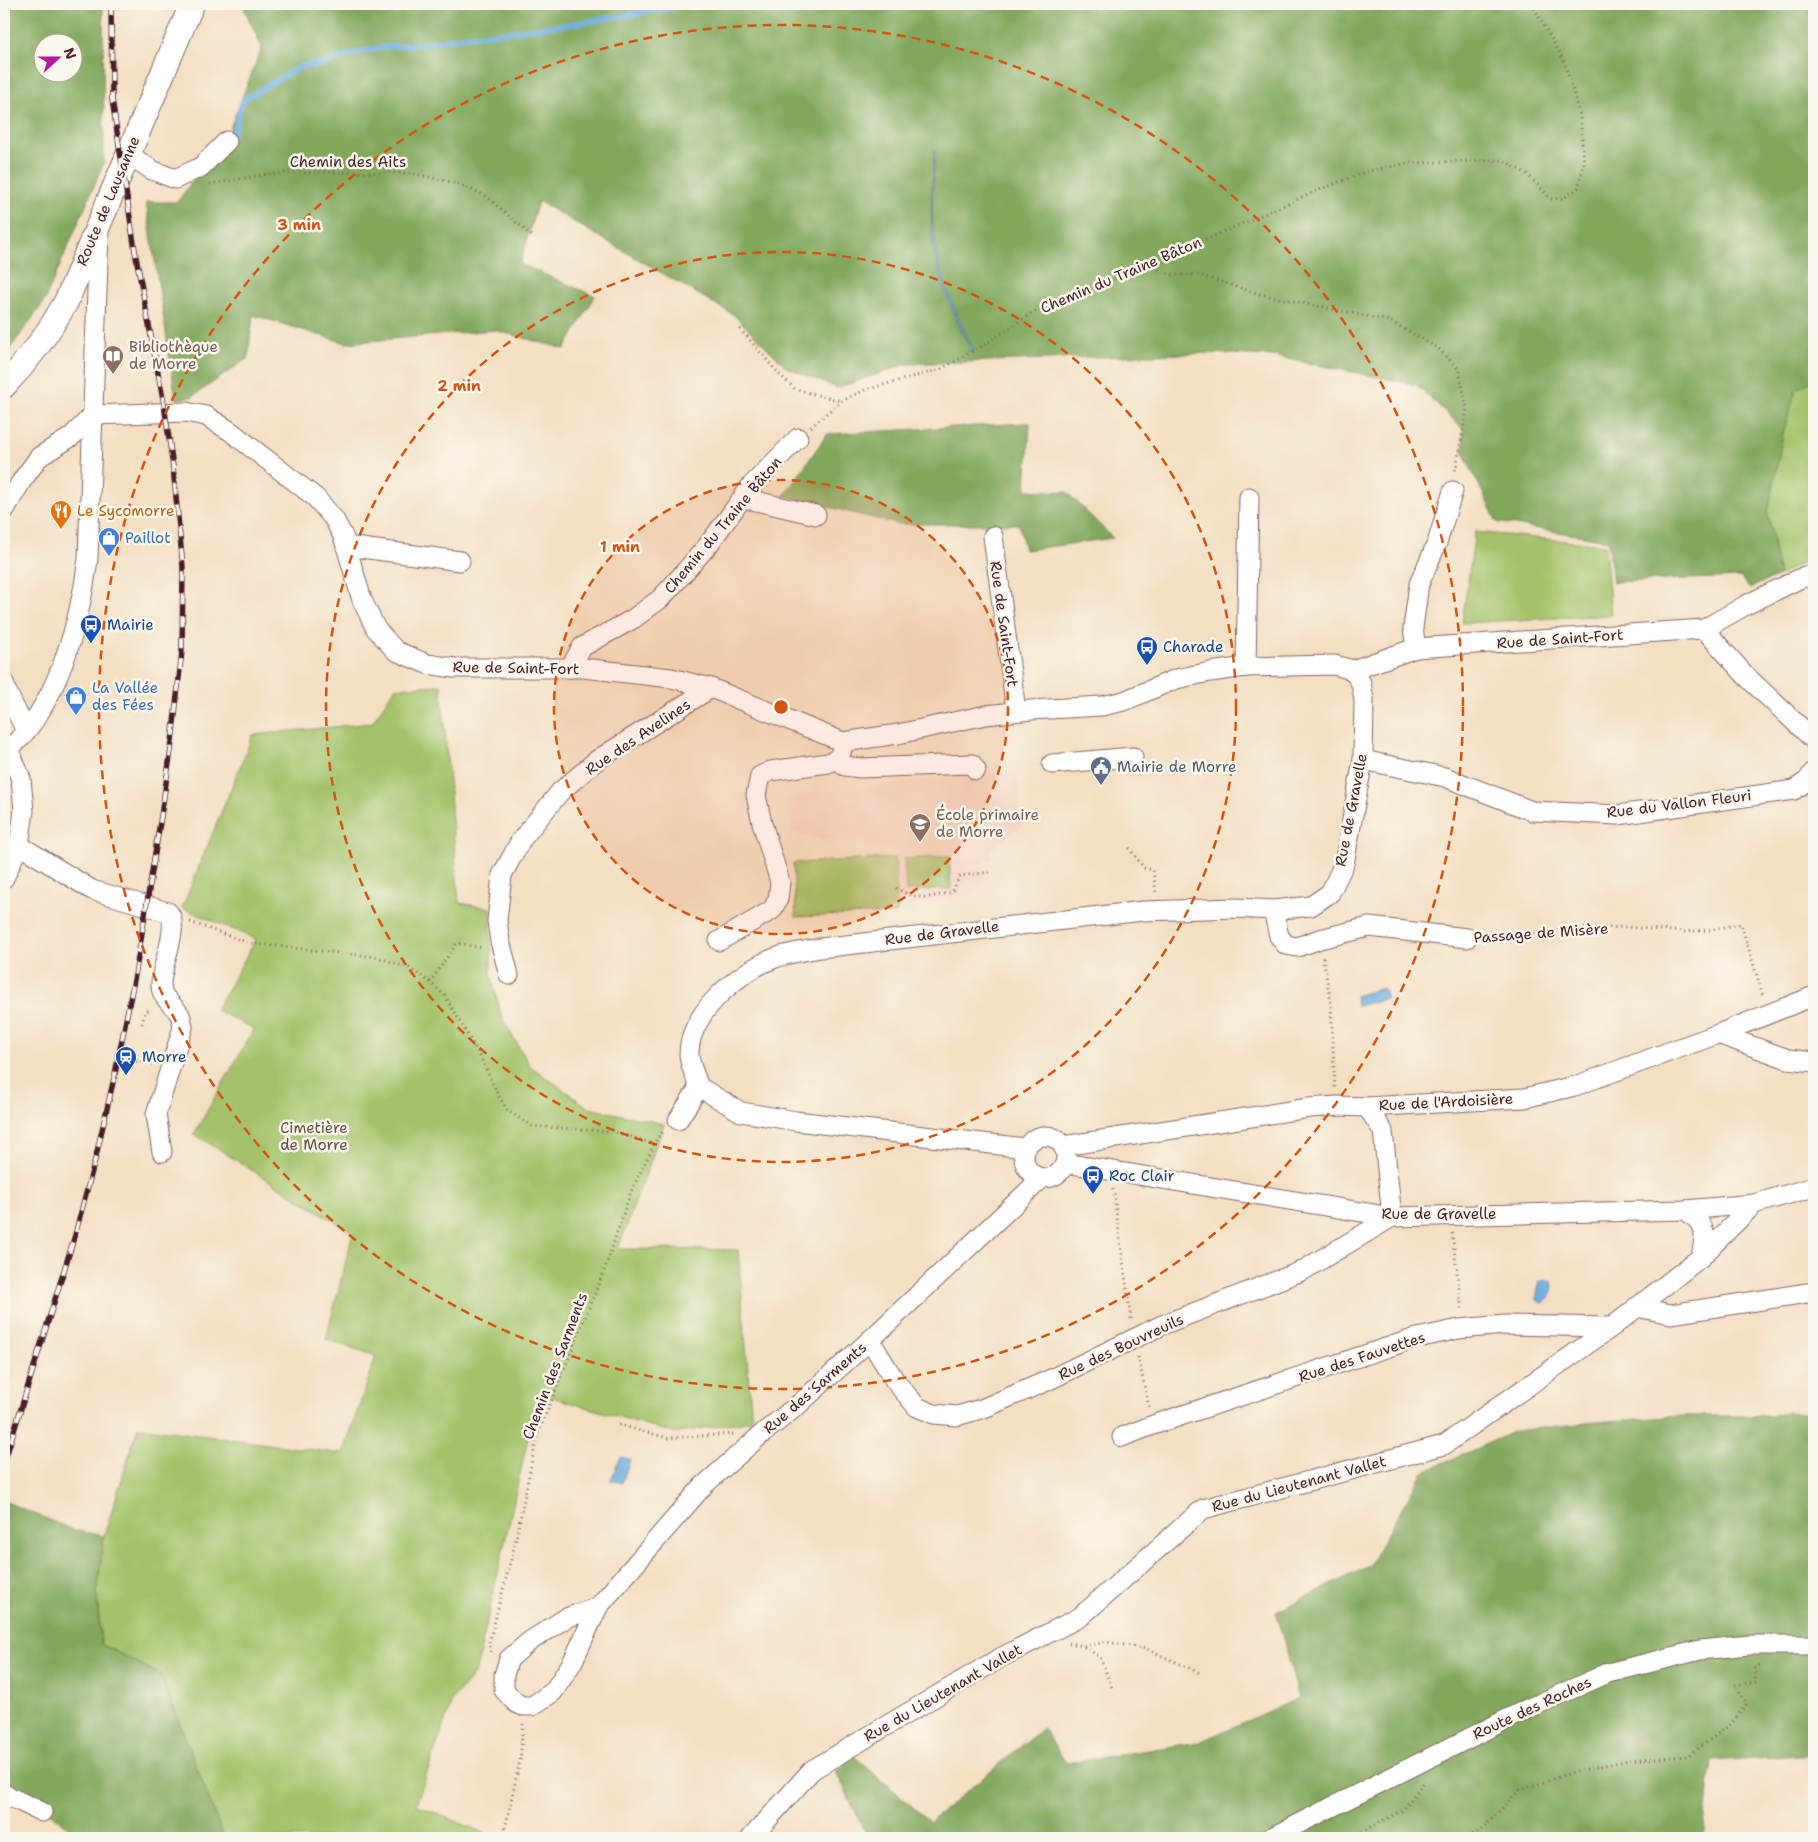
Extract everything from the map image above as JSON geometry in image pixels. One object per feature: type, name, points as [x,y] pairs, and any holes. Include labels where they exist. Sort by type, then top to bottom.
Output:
[{"type":"main road","name":"Route de Lausanne","points":[[4,386],[37,349],[52,328],[66,302],[192,4]]},
{"type":"street","points":[[128,154],[152,170],[175,179],[201,167],[227,141]]},
{"type":"street","points":[[4,878],[19,845],[24,811],[22,779],[6,751],[26,731],[48,697],[64,661],[81,604],[88,559],[99,224]]},
{"type":"street","name":"Rue de Saint-Fort","points":[[93,415],[186,412],[206,416],[230,431],[316,498],[334,519],[343,536],[362,600],[376,629],[396,651],[427,664],[454,668],[570,668],[672,678],[711,688],[840,751],[845,766],[860,768],[972,764],[976,770]]},
{"type":"street","points":[[4,511],[21,482],[39,457],[71,437],[93,415]]},
{"type":"street","name":"Chemin du Traine Bâton","points":[[570,668],[582,647],[633,619],[660,599],[709,544],[751,486],[798,438]]},
{"type":"street","points":[[1416,648],[1413,628],[1419,584],[1437,543],[1453,491]]},
{"type":"street","points":[[1246,667],[1249,496]]},
{"type":"street","points":[[743,498],[816,514]]},
{"type":"street","name":"Rue de Saint-Fort","points":[[993,536],[1016,712]]},
{"type":"street","points":[[346,546],[460,561]]},
{"type":"street","points":[[1814,580],[1805,576],[1746,605],[1704,630],[1746,676],[1814,740]]},
{"type":"street","name":"Rue de Saint-Fort","points":[[1353,670],[1416,648],[1704,630]]},
{"type":"street","points":[[719,941],[772,910],[778,899],[780,882],[762,824],[756,795],[760,776],[771,770],[828,763],[840,751],[898,734],[986,715],[1102,706],[1124,700],[1176,679],[1210,672],[1246,667],[1334,665],[1353,670]]},
{"type":"street","name":"Rue de Gravelle","points":[[699,1087],[689,1055],[694,1028],[709,1006],[744,972],[775,958],[820,948],[1118,913],[1165,909],[1236,908],[1273,910],[1311,906],[1330,893],[1344,864],[1363,760],[1364,700],[1361,683],[1353,670]]},
{"type":"street","points":[[4,688],[26,731]]},
{"type":"street","name":"Rue des Avelines","points":[[509,975],[497,920],[502,875],[522,840],[560,792],[597,760],[711,688]]},
{"type":"street","points":[[1052,764],[1133,757]]},
{"type":"street","name":"Rue du Vallon Fleuri","points":[[1363,760],[1445,777],[1532,811],[1618,815],[1794,790],[1807,781],[1814,772]]},
{"type":"street","points":[[19,845],[92,890],[168,912],[172,916],[173,926],[160,984],[165,999],[180,1015],[184,1027],[156,1114],[162,1152]]},
{"type":"street","name":"Passage de Misère","points":[[1273,910],[1279,936],[1286,945],[1297,947],[1320,939],[1369,927],[1466,938]]},
{"type":"street","name":"Rue de l'Ardoisière","points":[[1064,1155],[1309,1108],[1337,1106],[1367,1107],[1524,1098],[1575,1086],[1769,1015],[1814,996]]},
{"type":"street","points":[[1718,1034],[1788,1059],[1814,1062]]},
{"type":"street","points":[[678,1120],[699,1087],[741,1112],[796,1121],[974,1143],[1025,1155]]},
{"type":"street","points":[[1367,1107],[1383,1131],[1392,1217]]},
{"type":"street","points":[[1040,1136],[1053,1138],[1064,1155],[1059,1173],[1048,1178],[1042,1178],[1030,1172],[1025,1155],[1029,1143],[1040,1136]]},
{"type":"street","name":"Rue de Gravelle","points":[[1064,1155],[1111,1170],[1392,1217],[1685,1210],[1754,1204],[1814,1187]]},
{"type":"street","name":"Rue des Sarments","points":[[516,1703],[523,1706],[532,1706],[552,1692],[572,1663],[598,1607],[703,1486],[798,1405],[870,1340],[1042,1178]]},
{"type":"street","name":"Rue du Lieutenant Vallet","points":[[751,1838],[812,1770],[1000,1658],[1080,1616],[1203,1509],[1444,1445],[1612,1327],[1701,1257],[1754,1204]]},
{"type":"street","points":[[1685,1210],[1699,1220],[1704,1229],[1701,1257]]},
{"type":"street","name":"Rue des Bouvreuils","points":[[870,1340],[909,1400],[917,1407],[934,1414],[957,1416],[984,1408],[1049,1380],[1162,1325],[1302,1271],[1392,1217]]},
{"type":"street","points":[[1636,1307],[1671,1314],[1814,1292]]},
{"type":"street","name":"Rue des Fauvettes","points":[[1122,1437],[1413,1339],[1465,1329],[1505,1325],[1612,1327]]},
{"type":"street","points":[[516,1703],[504,1690],[504,1674],[509,1659],[530,1641],[566,1618],[598,1607]]},
{"type":"street","name":"Route des Roches","points":[[1270,1838],[1527,1709],[1608,1673],[1700,1650],[1749,1645],[1814,1645]]},
{"type":"street","points":[[4,1794],[42,1812]]},
{"type":"path","name":"Chemin du Traine Bâton","points":[[798,438],[841,401],[864,390],[941,369],[984,345],[1032,313],[1365,172],[1409,163],[1503,160],[1526,174],[1551,199],[1564,198],[1578,188],[1584,163],[1580,114],[1564,60],[1532,4]]},
{"type":"path","name":"Chemin des Aits","points":[[207,184],[268,174],[321,172],[410,173],[456,183],[486,196],[533,237]]},
{"type":"path","points":[[1150,264],[1162,272],[1173,275],[1199,275],[1260,294],[1390,321],[1438,348],[1459,370],[1468,409],[1459,449],[1453,491]]},
{"type":"path","points":[[740,329],[779,374],[795,389],[841,401]]},
{"type":"path","points":[[1129,848],[1144,868],[1153,870],[1156,896]]},
{"type":"path","points":[[896,888],[910,896],[926,899],[952,892],[960,876],[990,872]]},
{"type":"path","points":[[172,916],[249,943],[378,957],[410,968],[430,982],[458,943],[503,952]]},
{"type":"path","name":"Passage de Misère","points":[[1466,938],[1493,939],[1564,929],[1626,927],[1683,932],[1709,930],[1741,924],[1769,1015]]},
{"type":"path","points":[[1320,939],[1331,1003],[1334,1074]]},
{"type":"path","name":"Chemin des Sarments","points":[[430,982],[445,996],[481,1058],[497,1093],[508,1111],[532,1126],[615,1132],[654,1144],[630,1194],[605,1268],[537,1436],[514,1548],[489,1643],[492,1659]]},
{"type":"path","points":[[142,1024],[145,1012]]},
{"type":"path","points":[[136,1061],[152,1064]]},
{"type":"path","points":[[1111,1170],[1134,1339],[1153,1425]]},
{"type":"path","points":[[1450,1216],[1465,1329]]},
{"type":"path","points":[[618,1425],[668,1438],[763,1433]]},
{"type":"path","points":[[1041,1637],[1083,1646],[1100,1657],[1112,1688]]},
{"type":"path","points":[[1083,1646],[1106,1642],[1147,1649],[1202,1674]]},
{"type":"path","points":[[1463,1838],[1479,1832],[1520,1790],[1577,1771],[1629,1760],[1688,1756],[1731,1724],[1747,1704],[1735,1685],[1756,1682],[1754,1667],[1763,1664]]},
{"type":"path","points":[[503,1838],[520,1760],[523,1735],[523,1726],[516,1703]]},
{"type":"path","points":[[1354,1838],[1403,1810],[1420,1790],[1442,1752]]},
{"type":"shaded area","name":"École primaire de Morre","points":[[990,772],[996,775],[1017,772],[1022,827],[991,849],[992,859],[983,860],[985,884],[969,895],[919,904],[912,913],[897,913],[893,848],[877,849],[809,837],[792,832],[787,796]]},
{"type":"green space","points":[[4,4],[103,4],[104,163],[44,302],[4,357]]},
{"type":"green space","points":[[242,4],[1814,4],[1814,380],[1796,389],[1783,433],[1768,513],[1779,576],[1749,588],[1740,577],[1613,582],[1608,540],[1497,522],[1464,454],[1463,429],[1417,385],[1273,356],[1209,353],[907,364],[837,388],[786,367],[734,315],[538,201],[520,264],[595,296],[565,349],[494,330],[346,343],[253,315],[248,358],[192,397],[176,399],[146,202],[177,202],[228,133],[262,47]]},
{"type":"green space","points":[[1814,380],[1814,556],[1779,576],[1768,513],[1783,433],[1796,389]]},
{"type":"green space","points":[[1030,423],[1026,490],[1067,492],[1113,538],[1025,550],[1019,524],[897,524],[784,496],[827,434]]},
{"type":"green space","points":[[1475,532],[1605,545],[1611,615],[1462,623]]},
{"type":"green space","name":"Cimetière de Morre","points":[[441,685],[459,903],[491,908],[491,975],[502,1018],[530,1066],[589,1108],[664,1124],[618,1249],[738,1250],[752,1420],[674,1433],[538,1393],[476,1671],[452,1701],[416,1805],[494,1838],[224,1838],[161,1675],[101,1644],[97,1595],[104,1536],[138,1427],[343,1454],[376,1356],[326,1339],[353,1233],[194,1134],[254,1029],[216,1010],[256,939],[182,908],[253,735],[372,723],[395,688]]},
{"type":"green space","points":[[949,856],[951,889],[906,891],[904,859]]},
{"type":"green space","points":[[895,858],[897,913],[796,917],[793,863]]},
{"type":"green space","points":[[1814,1412],[1814,1754],[1712,1761],[1704,1838],[868,1838],[836,1771],[854,1756],[930,1822],[1043,1728],[1066,1763],[1199,1742],[1299,1698],[1276,1612],[1369,1566],[1422,1473],[1515,1431],[1595,1422],[1683,1416],[1751,1416]]},
{"type":"green space","points":[[4,1501],[73,1530],[104,1536],[97,1595],[101,1644],[161,1675],[224,1838],[94,1838],[68,1827],[4,1776]]},
{"type":"water","points":[[934,149],[932,214],[936,250],[944,280],[974,351],[972,352],[947,295],[934,250],[931,214]]},
{"type":"water","points":[[1383,988],[1387,998],[1357,1006],[1355,996]]},
{"type":"water","points":[[1546,1279],[1552,1282],[1553,1288],[1549,1297],[1542,1303],[1537,1300],[1537,1294],[1540,1281]]},
{"type":"water","points":[[620,1457],[630,1459],[622,1483],[611,1480]]},
{"type":"waterway","points":[[233,134],[244,99],[298,68],[312,64],[313,67],[378,48],[578,23],[697,4]]},
{"type":"railway","points":[[4,1463],[75,1235],[115,1074],[136,970],[161,816],[171,750],[182,651],[183,567],[173,467],[164,404],[136,257],[112,99],[111,4]]},
{"type":"place","name":"Bibliothèque de Morre","points":[[113,375]]},
{"type":"place","name":"Le Sycomorre","points":[[61,530]]},
{"type":"place","name":"Paillot","points":[[109,557]]},
{"type":"place","name":"Mairie","points":[[91,644]]},
{"type":"place","name":"Charade","points":[[1147,666]]},
{"type":"place","name":"La Vallée des Fées","points":[[76,716]]},
{"type":"place","name":"Mairie de Morre","points":[[1101,786]]},
{"type":"place","name":"École primaire de Morre","points":[[920,843]]},
{"type":"place","name":"Morre","points":[[126,1076]]},
{"type":"place","name":"Roc Clair","points":[[1093,1195]]}]
